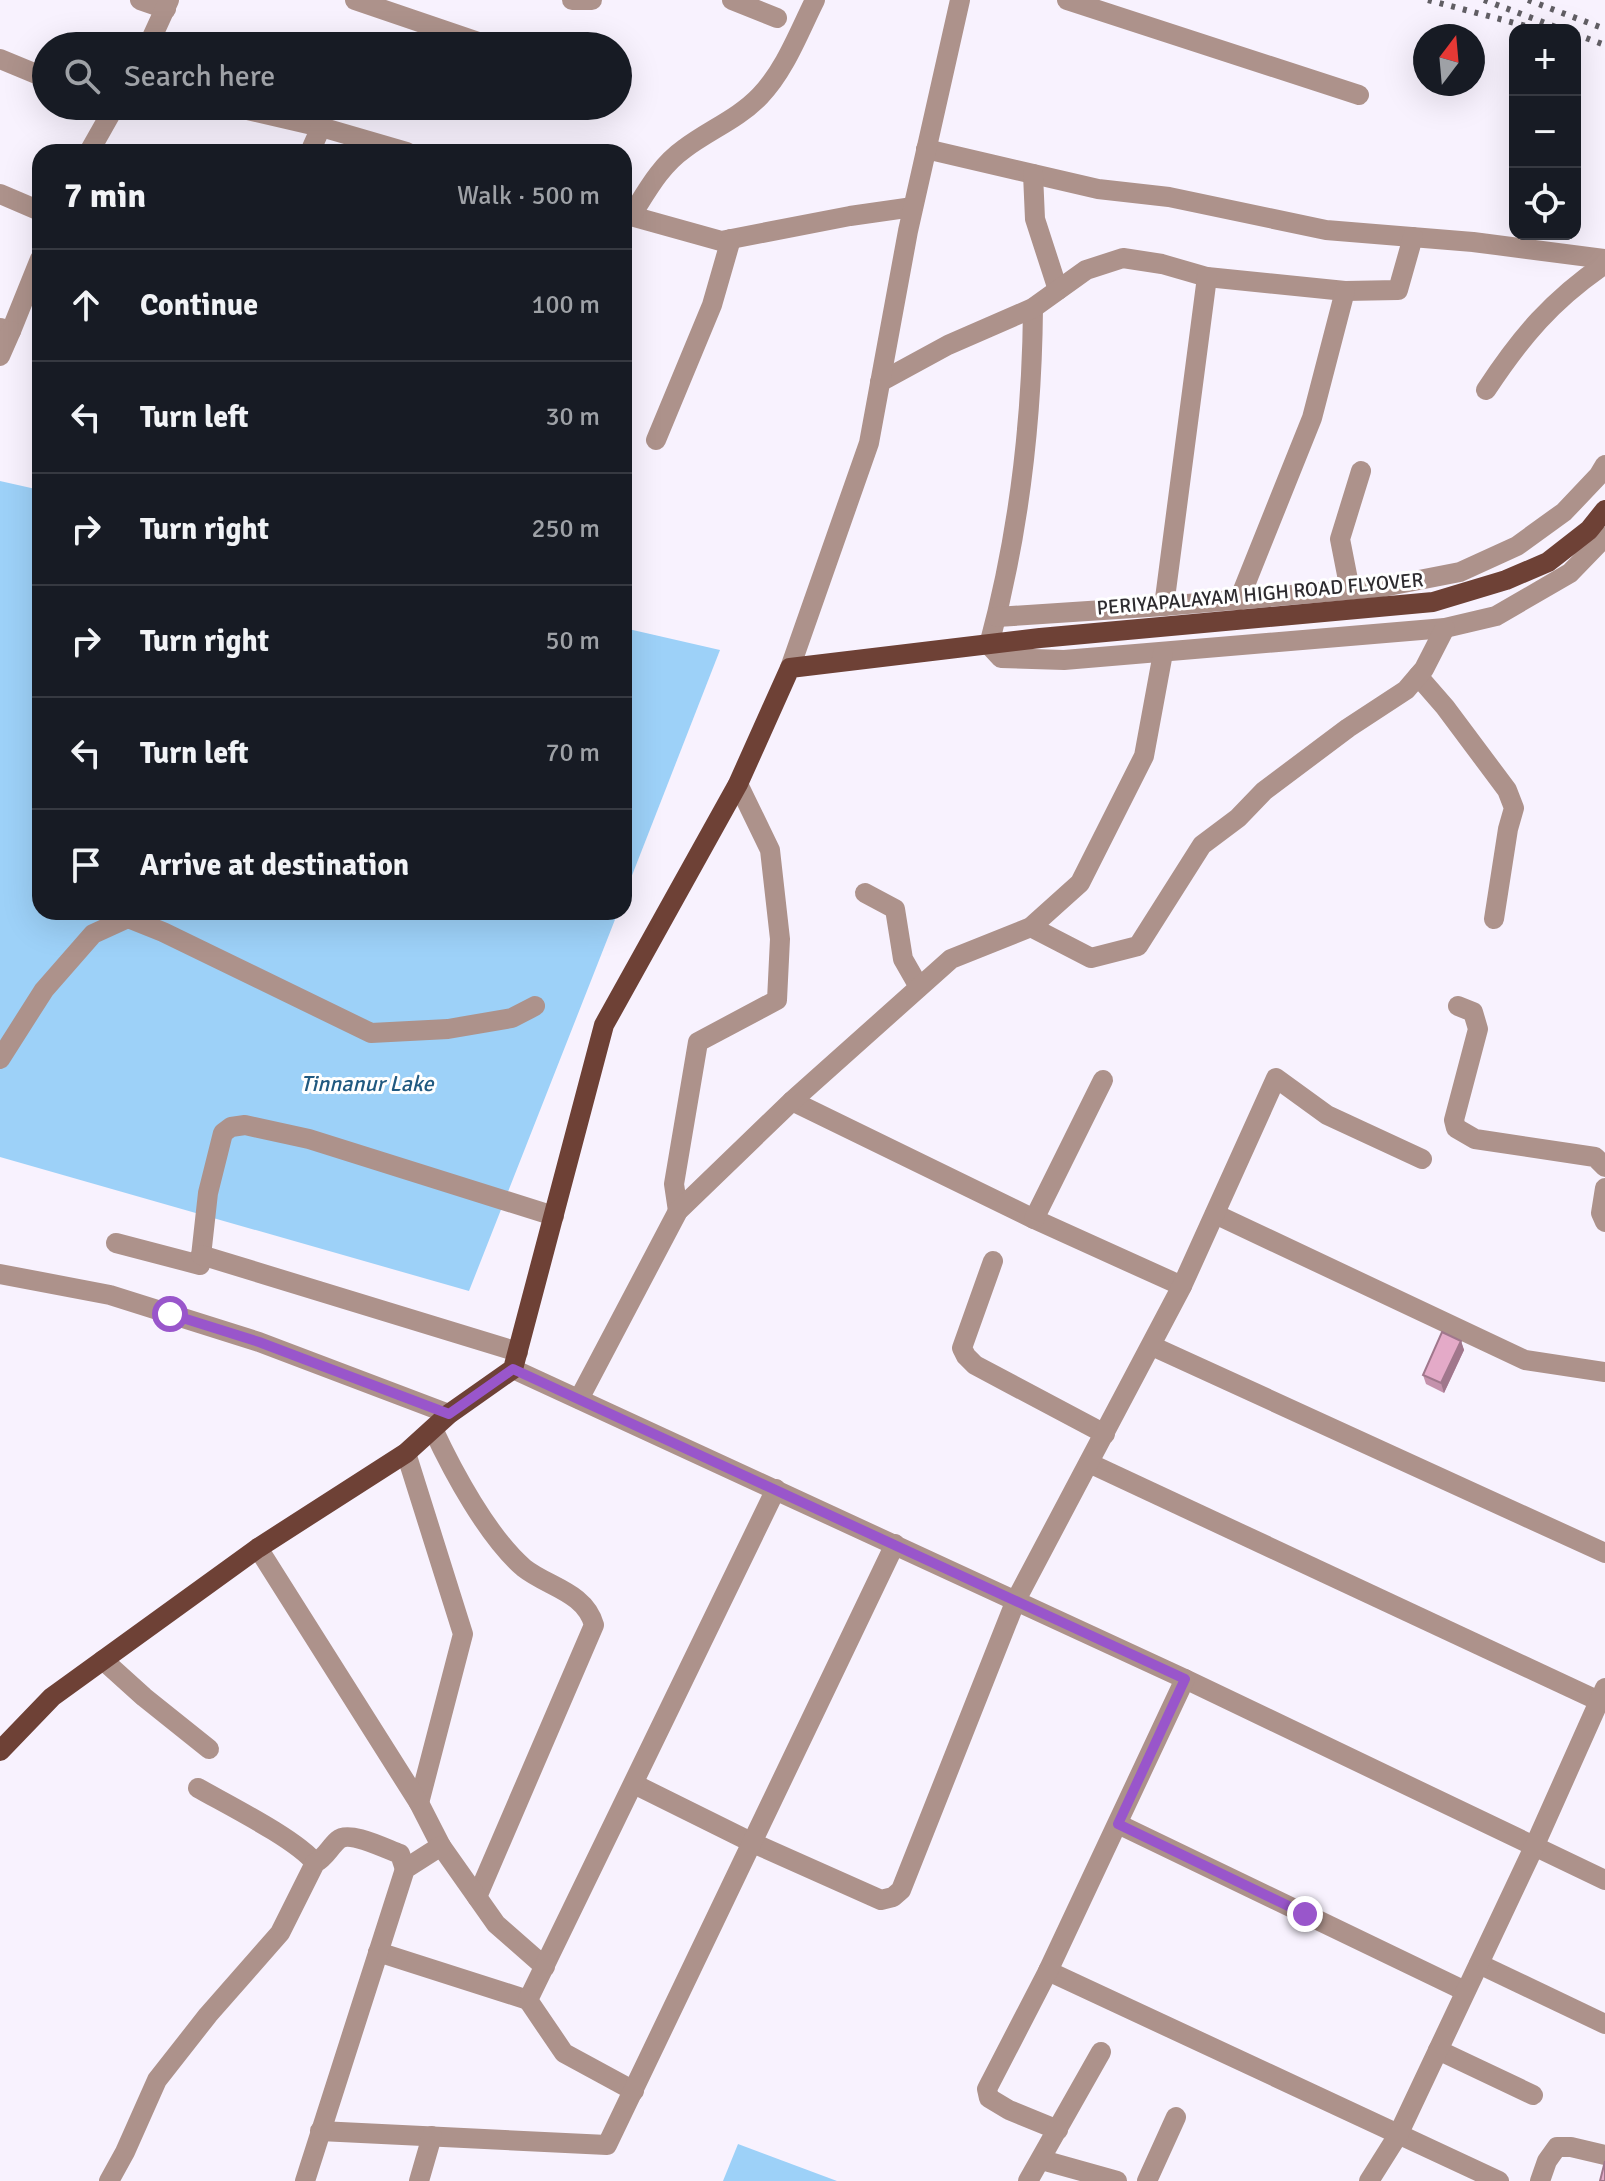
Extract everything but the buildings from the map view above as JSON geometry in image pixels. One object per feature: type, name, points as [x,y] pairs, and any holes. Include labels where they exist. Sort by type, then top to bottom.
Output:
[{"type":"main road","name":"PERIYAPALAYAM HIGH ROAD FLYOVER","points":[[790,668],[1040,638],[1433,602],[1506,580],[1548,562],[1589,530],[1605,510]]},
{"type":"main road","points":[[0,1751],[52,1697],[258,1548],[406,1453],[516,1360],[604,1025],[738,784],[790,668]]},
{"type":"street","points":[[140,0],[168,4],[155,32]]},
{"type":"street","points":[[355,0],[449,32]]},
{"type":"street","points":[[572,0],[592,0]]},
{"type":"street","points":[[732,0],[777,18]]},
{"type":"street","points":[[632,209],[659,172],[684,149],[743,113],[763,94],[778,73],[815,0]]},
{"type":"street","points":[[790,668],[869,443],[913,207],[960,0]]},
{"type":"street","points":[[1067,0],[1359,95]]},
{"type":"street","points":[[0,59],[32,72]]},
{"type":"street","points":[[93,144],[106,120]]},
{"type":"street","points":[[291,120],[379,144]]},
{"type":"street","points":[[314,144],[321,127]]},
{"type":"street","points":[[926,149],[1098,189],[1169,197],[1326,230],[1473,242],[1605,262]]},
{"type":"street","points":[[1033,174],[1035,219],[1058,290]]},
{"type":"street","points":[[0,194],[32,208]]},
{"type":"street","points":[[632,216],[721,241],[913,207]]},
{"type":"street","points":[[880,382],[948,345],[1033,308],[1086,270],[1123,258],[1162,264],[1207,277],[1345,291],[1398,290],[1413,237]]},
{"type":"street","points":[[656,440],[712,305],[731,239]]},
{"type":"street","points":[[1486,390],[1525,335],[1571,288],[1605,262]]},
{"type":"street","points":[[0,356],[6,329],[32,275]]},
{"type":"street","points":[[1164,606],[1207,277]]},
{"type":"street","points":[[1239,600],[1312,418],[1345,291]]},
{"type":"street","points":[[1033,308],[1033,381],[1026,462],[1006,581],[989,645],[1001,658],[1064,660],[1445,628],[1496,616],[1570,573],[1605,537]]},
{"type":"street","points":[[997,617],[1383,587],[1460,572],[1517,546],[1564,512],[1605,465]]},
{"type":"street","points":[[1350,590],[1340,539],[1361,471]]},
{"type":"street","points":[[1031,927],[1091,958],[1138,946],[1202,845],[1238,818],[1264,791],[1348,728],[1406,690],[1418,676],[1445,628]]},
{"type":"street","points":[[579,1399],[678,1211],[792,1101],[951,959],[1031,927],[1080,883],[1144,756],[1163,653]]},
{"type":"street","points":[[1418,676],[1498,778],[1514,808],[1494,919]]},
{"type":"street","points":[[678,1211],[674,1184],[698,1042],[777,1000],[780,939],[770,850],[738,784]]},
{"type":"street","points":[[865,893],[895,909],[903,959],[919,987]]},
{"type":"street","points":[[0,1059],[44,990],[93,934],[124,920]]},
{"type":"street","points":[[133,920],[371,1033],[448,1029],[512,1018],[535,1006]]},
{"type":"street","points":[[1458,1006],[1473,1012],[1478,1029],[1454,1120],[1456,1128],[1475,1139],[1595,1157],[1605,1167]]},
{"type":"street","points":[[634,1784],[753,1843],[881,1900],[893,1897],[901,1890],[1016,1600],[1182,1286],[1276,1078],[1327,1115],[1422,1159]]},
{"type":"street","points":[[1034,1219],[1103,1080]]},
{"type":"street","points":[[792,1101],[1034,1219],[1182,1286]]},
{"type":"street","points":[[116,1243],[200,1265],[208,1193],[223,1133],[231,1127],[245,1125],[309,1139],[554,1216]]},
{"type":"street","points":[[1605,1188],[1601,1213],[1605,1222]]},
{"type":"street","points":[[1215,1214],[1525,1360],[1605,1372]]},
{"type":"street","points":[[201,1255],[516,1360],[579,1399],[1185,1679],[1605,1880]]},
{"type":"street","points":[[993,1261],[962,1348],[966,1356],[975,1365],[1105,1434]]},
{"type":"street","points":[[0,1274],[110,1295],[259,1342],[449,1414]]},
{"type":"street","points":[[1152,1346],[1605,1553]]},
{"type":"street","points":[[433,1429],[452,1470],[504,1547],[526,1569],[579,1600],[590,1612],[594,1625],[477,1897]]},
{"type":"street","points":[[406,1453],[463,1634],[419,1803]]},
{"type":"street","points":[[1089,1463],[1602,1695],[1597,1726],[1534,1847],[1398,2135],[1369,2181]]},
{"type":"street","points":[[528,2000],[776,1489]]},
{"type":"street","points":[[320,2131],[607,2145],[895,1544]]},
{"type":"street","points":[[258,1548],[419,1803],[441,1846],[496,1924],[545,1967]]},
{"type":"street","points":[[103,1660],[209,1749]]},
{"type":"street","points":[[1058,2130],[1009,2110],[989,2098],[987,2089],[1048,1971],[1185,1679]]},
{"type":"street","points":[[198,1788],[294,1844],[315,1863]]},
{"type":"street","points":[[1118,1824],[1465,1991]]},
{"type":"street","points":[[109,2181],[157,2080],[208,2015],[280,1933],[315,1863],[324,1858],[339,1838],[346,1836],[400,1854],[405,1869],[305,2181]]},
{"type":"street","points":[[405,1869],[441,1846]]},
{"type":"street","points":[[378,1952],[528,2000],[564,2053],[634,2091]]},
{"type":"street","points":[[1479,1964],[1605,2024]]},
{"type":"street","points":[[1048,1971],[1499,2181]]},
{"type":"street","points":[[1438,2050],[1533,2095]]},
{"type":"street","points":[[1028,2181],[1101,2052]]},
{"type":"street","points":[[1147,2181],[1176,2117]]},
{"type":"street","points":[[419,2181],[432,2136]]},
{"type":"street","points":[[1540,2181],[1547,2161],[1557,2147],[1605,2155]]},
{"type":"street","points":[[1042,2160],[1117,2181]]},
{"type":"water","name":"Tinnanur Lake","points":[[0,481],[32,488],[32,920],[615,920],[469,1291],[0,1157]]},
{"type":"water","points":[[632,630],[720,650],[632,876]]},
{"type":"water","points":[[738,2144],[837,2181],[723,2181]]},
{"type":"railway","points":[[1428,0],[1518,24]]},
{"type":"railway","points":[[1484,0],[1548,24]]},
{"type":"railway","points":[[1528,0],[1605,29]]},
{"type":"railway","points":[[1581,36],[1605,45]]},
{"type":"route","points":[[170,1314],[259,1342],[449,1414],[513,1369],[1185,1679],[1118,1824],[1305,1914]]}]
